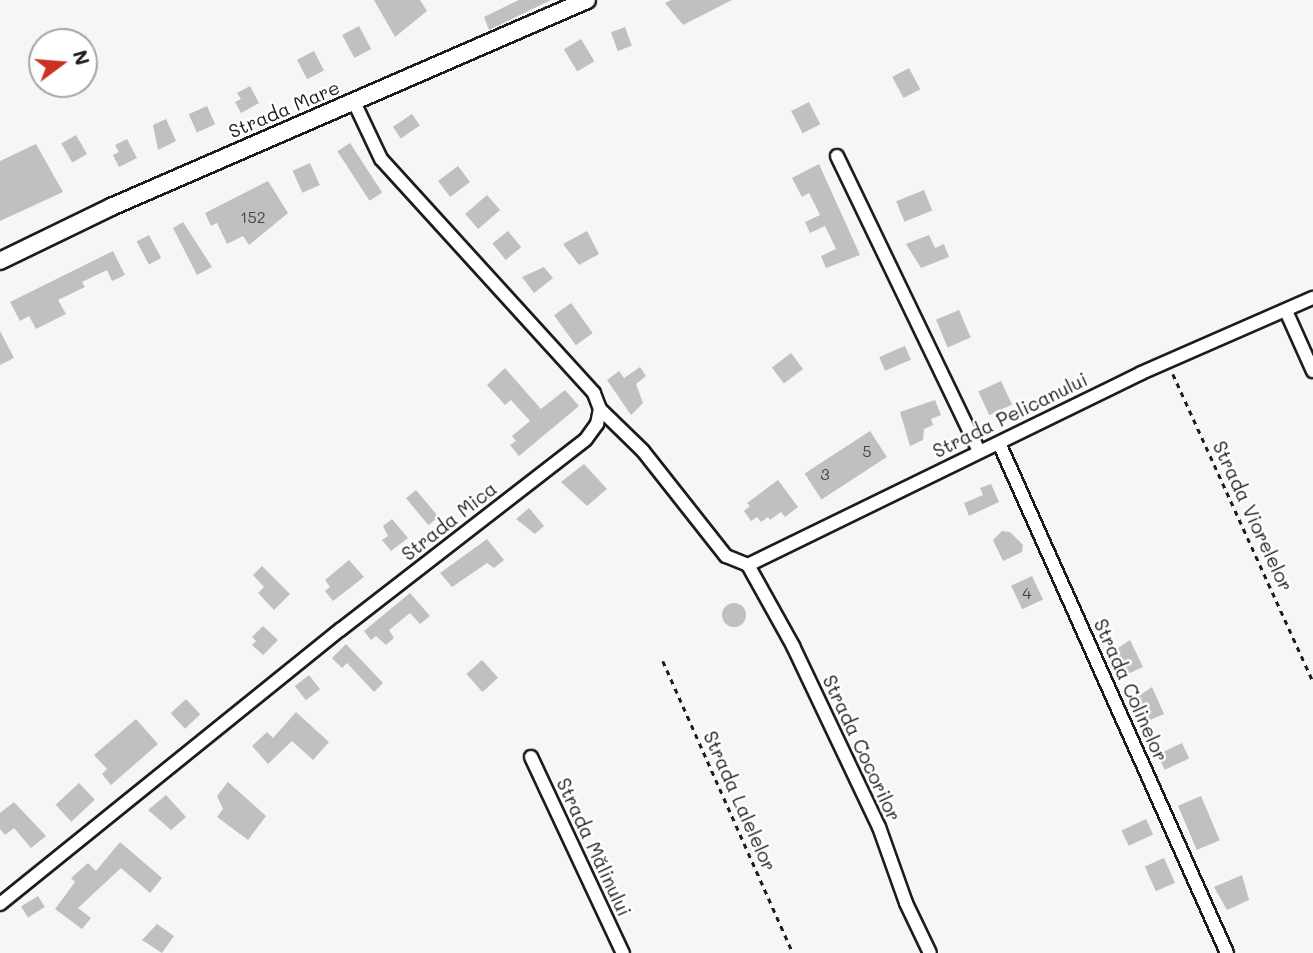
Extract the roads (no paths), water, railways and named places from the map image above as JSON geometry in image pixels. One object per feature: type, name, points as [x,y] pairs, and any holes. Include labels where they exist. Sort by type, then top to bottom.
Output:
[{"type":"street","name":"Strada Mare","points":[[0,261],[111,207],[587,0]]},
{"type":"street","points":[[354,102],[381,159],[594,393],[600,410],[643,451],[726,556],[748,565]]},
{"type":"street","points":[[837,156],[979,451]]},
{"type":"street","name":"Strada Pelicanului","points":[[748,565],[1167,362],[1313,298]]},
{"type":"street","points":[[1286,311],[1313,371]]},
{"type":"street","name":"Strada Mica","points":[[0,904],[340,630],[586,439],[597,424],[600,410]]},
{"type":"street","name":"Strada Colinelor","points":[[999,443],[1227,953]]},
{"type":"street","name":"Strada Cocorilor","points":[[748,565],[793,646],[879,827],[906,903],[930,953]]},
{"type":"street","name":"Strada Mălinului","points":[[531,757],[623,953]]}]
